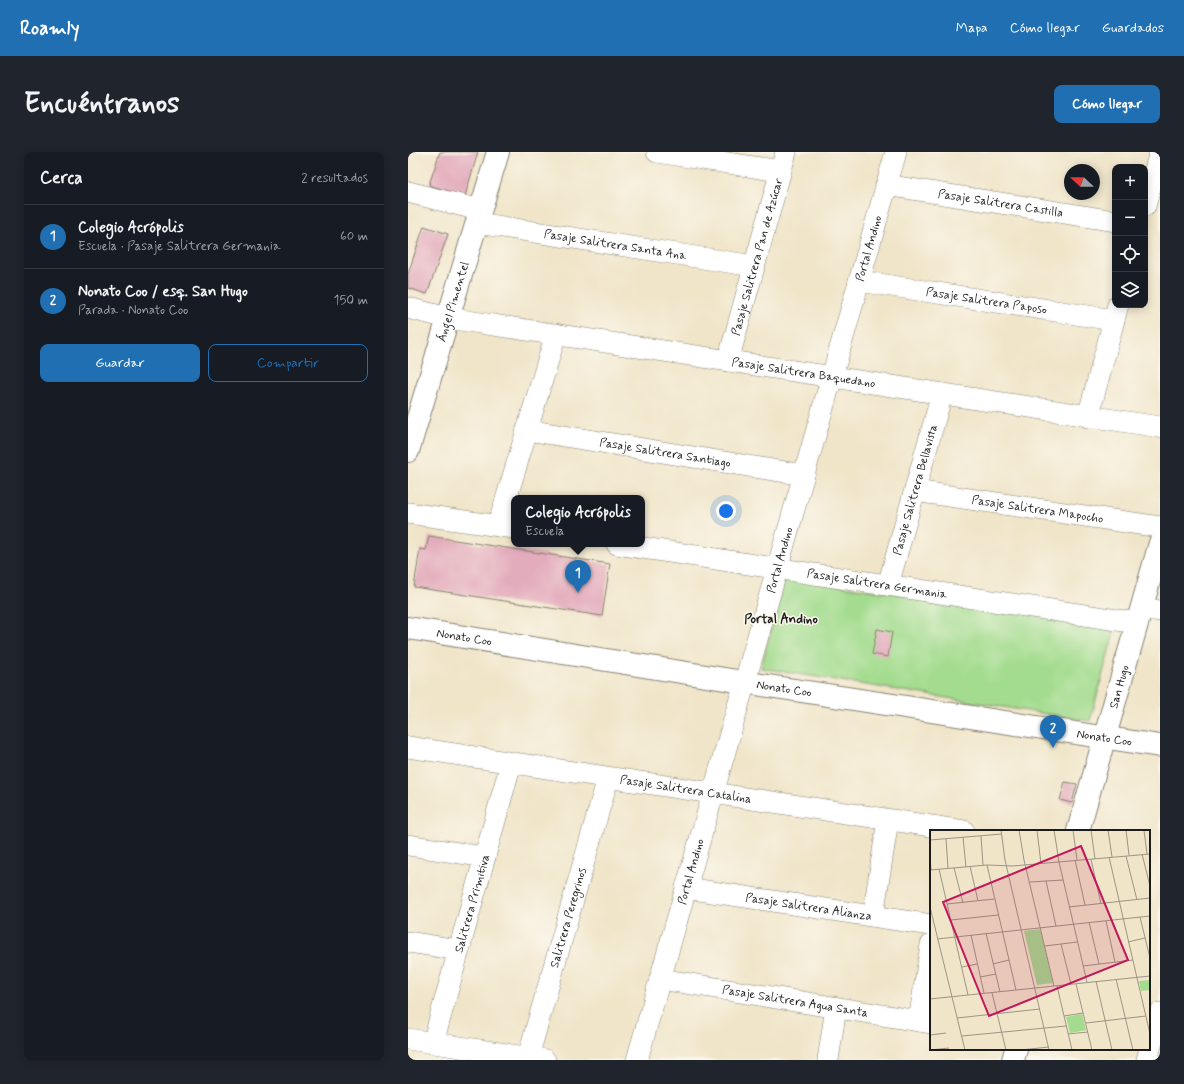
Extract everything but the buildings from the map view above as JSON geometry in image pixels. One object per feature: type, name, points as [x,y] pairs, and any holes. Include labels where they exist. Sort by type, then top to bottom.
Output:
[{"type":"main road","name":"Ángel Pimentel","points":[[408,451],[413,416],[448,318],[498,152]]},
{"type":"main road","name":"San Hugo","points":[[1078,830],[1104,738],[1146,614],[1160,543]]},
{"type":"main road","name":"Nonato Coo","points":[[408,628],[1160,746]]},
{"type":"main road","points":[[1013,1060],[1016,1050]]},
{"type":"street","points":[[657,152],[783,161]]},
{"type":"street","name":"Portal Andino","points":[[637,1060],[896,152]]},
{"type":"street","points":[[1147,200],[1160,152]]},
{"type":"street","name":"Pasaje Salitrera Pan de Azúcar","points":[[728,361],[783,161]]},
{"type":"street","name":"Pasaje Salitrera Castilla","points":[[886,185],[1112,221]]},
{"type":"street","name":"Pasaje Salitrera Santa Ana","points":[[408,192],[478,217],[754,266]]},
{"type":"street","name":"Pasaje Salitrera Paposo","points":[[859,281],[1116,313]]},
{"type":"street","name":"Pasaje Salitrera Baquedano","points":[[408,308],[448,318],[1160,427]]},
{"type":"street","points":[[1088,417],[1116,313]]},
{"type":"street","points":[[513,495],[527,430],[556,334]]},
{"type":"street","name":"Pasaje Salitrera Bellavista","points":[[888,585],[942,394]]},
{"type":"street","name":"Pasaje Salitrera Santiago","points":[[527,430],[804,475]]},
{"type":"street","name":"Pasaje Salitrera Mapocho","points":[[915,491],[1160,527]]},
{"type":"street","points":[[408,513],[506,527],[511,504]]},
{"type":"street","name":"Pasaje Salitrera Germania","points":[[637,547],[888,585],[1146,614]]},
{"type":"street","name":"Pasaje Salitrera Catalina","points":[[408,747],[957,830]]},
{"type":"street","name":"Salitrera Primitiva","points":[[433,1043],[511,763]]},
{"type":"street","name":"Salitrera Peregrinos","points":[[537,1059],[608,778]]},
{"type":"street","points":[[873,916],[888,820]]},
{"type":"street","points":[[408,845],[485,857]]},
{"type":"street","name":"Pasaje Salitrera Alianza","points":[[686,888],[930,925]]},
{"type":"street","points":[[408,942],[459,950]]},
{"type":"street","points":[[925,1022],[930,959]]},
{"type":"street","name":"Pasaje Salitrera Agua Santa","points":[[660,980],[925,1022]]},
{"type":"street","points":[[1150,1006],[1160,1008]]},
{"type":"street","points":[[828,1060],[836,1008]]},
{"type":"street","points":[[1150,1049],[1160,1013]]},
{"type":"street","points":[[408,1039],[537,1059]]},
{"type":"street","points":[[1147,1060],[1150,1050]]},
{"type":"green space","points":[[785,578],[1116,625],[1090,721],[761,668]]},
{"type":"place","name":"Colegio Acrópolis","points":[[578,593]]},
{"type":"place","name":"Nonato Coo / esq. San Hugo","points":[[1053,748]]},
{"type":"district","name":"Portal Andino","points":[[781,618]]}]
